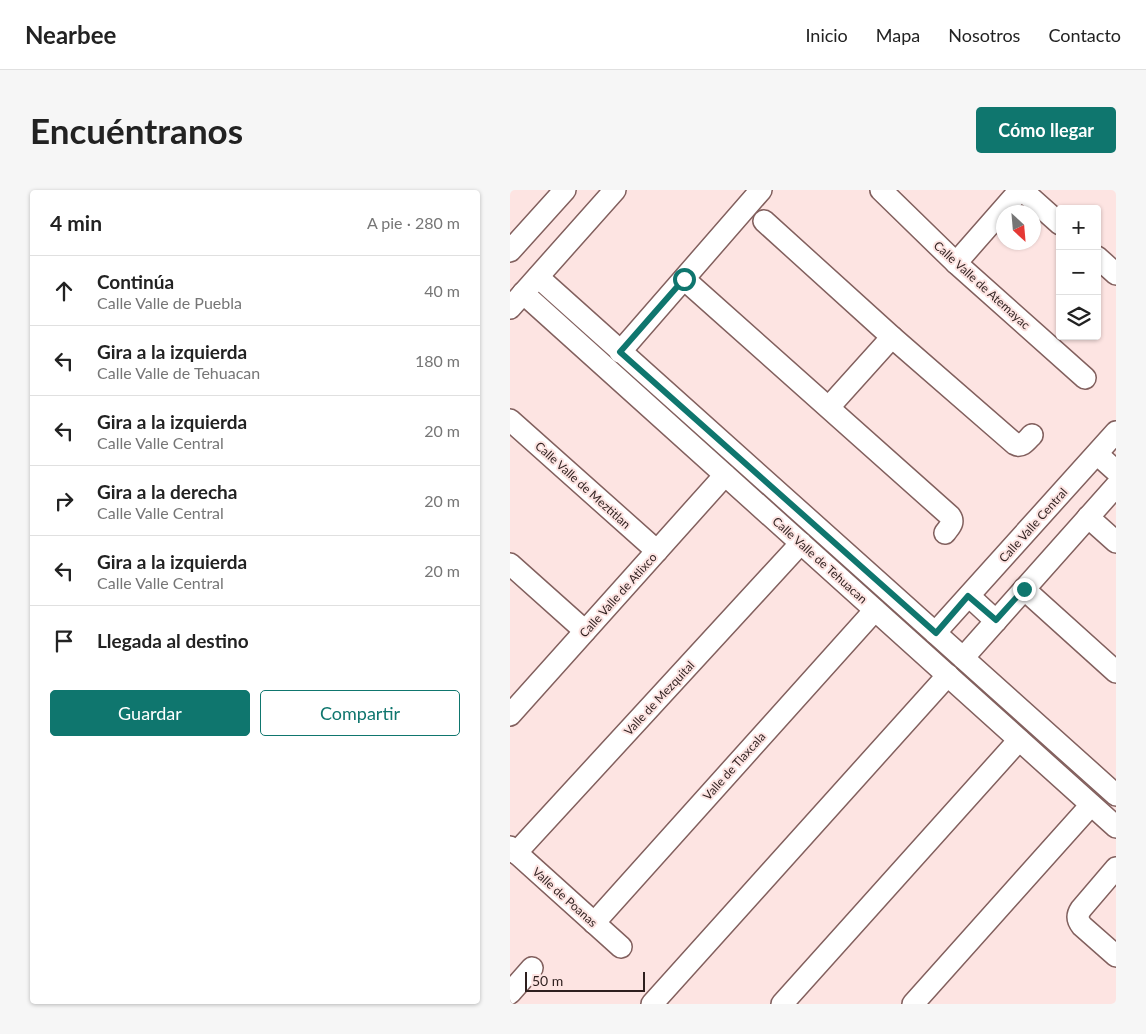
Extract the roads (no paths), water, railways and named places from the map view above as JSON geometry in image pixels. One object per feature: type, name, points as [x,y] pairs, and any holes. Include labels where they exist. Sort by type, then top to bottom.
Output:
[{"type":"street","points":[[510,251],[565,190]]},
{"type":"street","points":[[517,300],[615,190]]},
{"type":"street","points":[[620,352],[761,190]]},
{"type":"street","name":"Calle Valle de Atemayac","points":[[881,190],[956,263],[1085,378]]},
{"type":"street","points":[[956,263],[1021,190],[1056,221]]},
{"type":"street","points":[[764,221],[892,337],[1015,444],[1018,446],[1022,445],[1032,436]]},
{"type":"street","points":[[1101,261],[1116,274]]},
{"type":"street","name":"Calle Valle de Tehuacan","points":[[538,277],[1116,795]]},
{"type":"street","points":[[684,279],[950,516],[952,522],[945,533]]},
{"type":"street","name":"Calle Valle de Tehuacan","points":[[517,300],[725,475],[1116,827]]},
{"type":"street","points":[[829,408],[892,337]]},
{"type":"street","name":"Calle Valle de Meztitlan","points":[[510,420],[657,551]]},
{"type":"street","name":"Calle Valle Central","points":[[936,633],[1116,432]]},
{"type":"street","points":[[1097,454],[1116,471]]},
{"type":"street","name":"Calle Valle de Atlixco","points":[[512,709],[725,475]]},
{"type":"street","points":[[963,658],[1116,486]]},
{"type":"street","points":[[764,510],[779,494]]},
{"type":"street","points":[[1088,517],[1116,542]]},
{"type":"street","name":"Valle de Mezquital","points":[[513,850],[802,544]]},
{"type":"street","points":[[510,564],[585,631]]},
{"type":"street","points":[[1024,589],[1116,672]]},
{"type":"street","points":[[968,596],[996,620]]},
{"type":"street","name":"Valle de Tlaxcala","points":[[594,923],[875,610]]},
{"type":"street","points":[[652,1004],[948,675]]},
{"type":"street","points":[[782,1004],[1019,740]]},
{"type":"street","points":[[913,1004],[1091,805]]},
{"type":"street","name":"Valle de Poanas","points":[[513,850],[621,947]]},
{"type":"street","points":[[1116,868],[1078,913],[1079,922],[1082,926],[1116,956]]},
{"type":"street","points":[[510,993],[532,968]]}]
